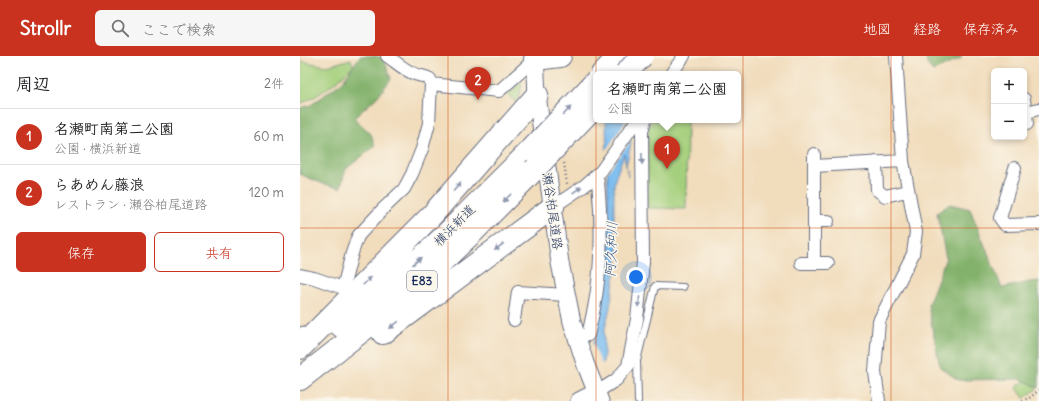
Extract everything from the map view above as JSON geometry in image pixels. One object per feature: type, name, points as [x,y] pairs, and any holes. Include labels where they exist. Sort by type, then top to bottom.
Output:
[{"type":"highway","points":[[535,57],[560,56]]},
{"type":"highway","points":[[605,71],[619,56]]},
{"type":"highway","points":[[628,71],[642,56]]},
{"type":"highway","name":"横浜新道","points":[[532,160],[593,85]]},
{"type":"highway","points":[[301,337],[432,215],[537,95]]},
{"type":"highway","name":"横浜新道","points":[[304,369],[341,326],[593,107]]},
{"type":"highway","points":[[304,369],[354,354],[552,207]]},
{"type":"main road","name":"瀬谷柏尾道路","points":[[535,57],[537,95],[560,263],[572,322],[598,397]]},
{"type":"main road","points":[[579,401],[598,397]]},
{"type":"street","points":[[301,337],[343,288],[358,236],[383,208],[404,189],[422,149],[428,123],[431,84],[430,79],[404,69],[387,56]]},
{"type":"street","points":[[673,71],[684,56]]},
{"type":"street","points":[[879,401],[875,372],[879,321],[913,254],[916,232],[902,161],[896,56]]},
{"type":"street","points":[[431,84],[498,91],[535,57]]},
{"type":"street","points":[[1027,112],[1039,109]]},
{"type":"street","points":[[552,207],[600,177],[635,123]]},
{"type":"street","points":[[598,397],[628,366],[638,312],[643,262],[642,131],[644,123]]},
{"type":"street","points":[[814,154],[814,263]]},
{"type":"street","points":[[814,166],[902,161]]},
{"type":"street","points":[[876,162],[877,190],[885,196],[907,192]]},
{"type":"street","points":[[1015,168],[1017,181],[1000,218],[1005,225],[1039,224]]},
{"type":"street","points":[[588,335],[598,286],[600,266],[600,177]]},
{"type":"street","points":[[814,221],[828,221]]},
{"type":"street","points":[[801,263],[828,263]]},
{"type":"street","points":[[300,275],[343,288]]},
{"type":"street","points":[[514,320],[518,292],[567,295]]},
{"type":"lane","points":[[638,401],[637,361],[655,286],[683,287]]},
{"type":"path","points":[[1022,401],[1039,390]]},
{"type":"green space","points":[[360,56],[376,56],[384,59],[391,79],[377,97],[354,118],[371,134],[375,146],[346,169],[340,188],[321,183],[300,174],[300,108],[311,105],[342,82]]},
{"type":"green space","points":[[926,56],[962,56],[960,59],[933,71],[927,64]]},
{"type":"green space","points":[[351,59],[353,66],[341,77],[322,92],[300,104],[300,61],[327,66]]},
{"type":"green space","points":[[518,83],[522,85],[519,96],[515,102],[507,94],[515,90],[515,86]]},
{"type":"green space","points":[[651,123],[687,123],[686,209],[647,208],[648,129]]},
{"type":"green space","points":[[950,204],[970,209],[1002,288],[1039,281],[1039,388],[1021,379],[958,380],[940,367],[928,305],[946,258],[937,213]]},
{"type":"green space","points":[[1029,378],[1037,389],[1024,398],[1016,387]]},
{"type":"water","name":"阿久和川","points":[[606,123],[630,123],[631,144],[626,165],[628,177],[624,154],[615,179],[614,187],[614,236],[617,244],[618,255],[610,307],[604,333],[604,353],[597,401],[577,401],[596,335],[609,250]]},
{"type":"pier","points":[[624,123],[632,123],[632,139],[606,174],[605,152]]},
{"type":"pier","points":[[592,341],[601,363],[605,364],[599,401],[575,401]]},
{"type":"place","name":"らあめん藤浪","points":[[478,100]]},
{"type":"place","name":"名瀬町南第二公園","points":[[667,169]]}]
